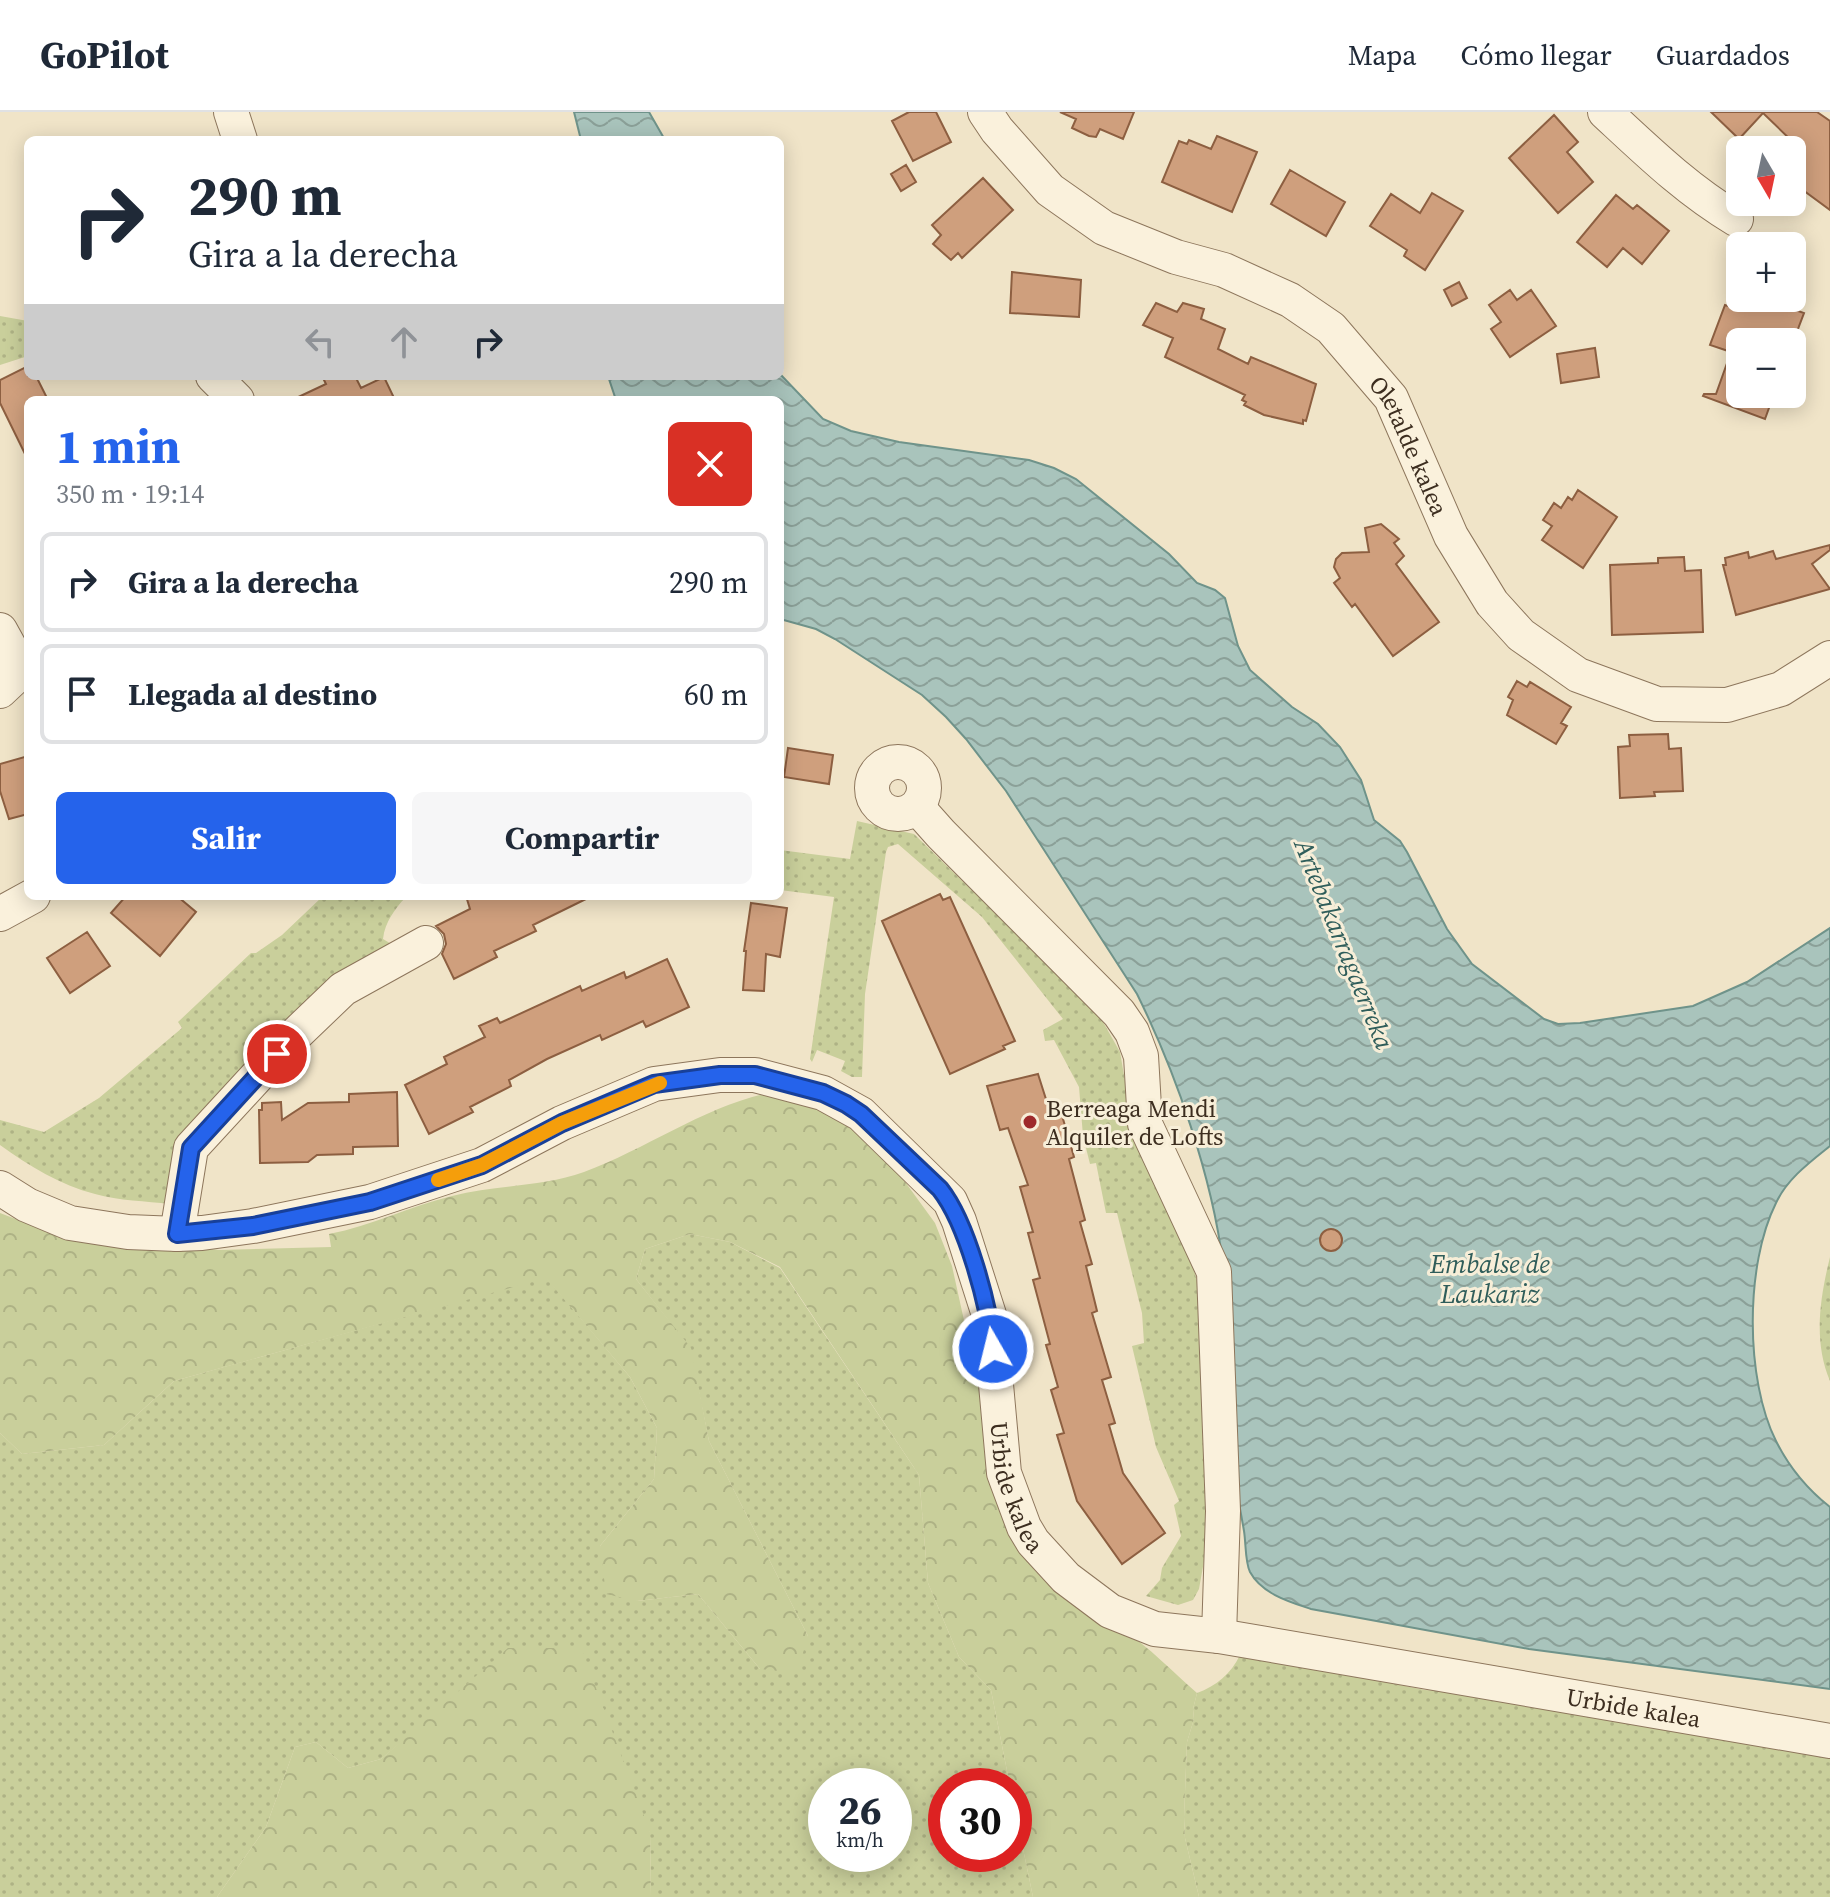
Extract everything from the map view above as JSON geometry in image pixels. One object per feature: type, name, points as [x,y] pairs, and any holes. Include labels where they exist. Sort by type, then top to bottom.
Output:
[{"type":"street","points":[[231,112],[239,136]]},
{"type":"street","name":"Oletalde kalea","points":[[985,112],[1050,190],[1104,228],[1176,257],[1224,270],[1290,300],[1331,328],[1391,398],[1451,536],[1492,603],[1521,635],[1578,675],[1657,704],[1727,705],[1781,689],[1830,658]]},
{"type":"street","points":[[1605,112],[1713,206],[1736,219]]},
{"type":"street","points":[[217,380],[233,396]]},
{"type":"street","points":[[0,630],[16,659],[17,675],[0,691]]},
{"type":"street","points":[[917,807],[1119,1013],[1137,1044],[1144,1081],[1145,1124],[1214,1272],[1223,1511],[1219,1636]]},
{"type":"street","points":[[0,914],[26,900]]},
{"type":"street","points":[[177,1234],[191,1148],[295,1035],[343,989],[426,943]]},
{"type":"street","name":"Urbide kalea","points":[[0,1188],[27,1205],[70,1223],[128,1232],[177,1234],[253,1226],[370,1202],[482,1165],[562,1123],[654,1084],[720,1075],[755,1075],[823,1093],[861,1114],[950,1201],[990,1318],[1004,1473],[1024,1527],[1033,1542],[1066,1578],[1110,1611],[1155,1629],[1219,1636],[1830,1741]]},
{"type":"green space","points":[[0,316],[24,320],[24,357],[0,365]]},
{"type":"green space","points":[[857,821],[914,834],[1098,1013],[1120,1052],[1135,1139],[1186,1242],[1201,1295],[1207,1520],[1204,1561],[1199,1589],[1193,1600],[1178,1605],[1146,1596],[1160,1580],[1162,1568],[1181,1536],[1174,1505],[1179,1501],[1156,1447],[1132,1346],[1144,1343],[1142,1313],[1117,1213],[1106,1213],[1096,1163],[1090,1164],[1083,1136],[1079,1087],[1054,1040],[1045,1041],[1043,1030],[1063,1019],[982,917],[898,844],[888,847],[886,852],[865,994],[862,1077],[852,1077],[841,1071],[845,1061],[817,1050],[812,1062],[834,897],[784,891],[784,851],[850,859]]},
{"type":"green space","points":[[319,900],[403,900],[388,921],[383,939],[398,948],[298,1016],[170,1204],[113,1198],[69,1186],[0,1145],[0,1120],[44,1132],[99,1098],[182,1028],[178,1022],[251,953],[256,953],[282,935]]},
{"type":"green space","points":[[769,1093],[799,1096],[850,1126],[903,1179],[935,1223],[952,1266],[969,1343],[990,1410],[1022,1551],[1041,1577],[1053,1587],[1132,1636],[1197,1693],[1187,1742],[1184,1817],[1185,1838],[1199,1897],[1033,1897],[1028,1872],[1032,1872],[1032,1768],[1006,1768],[991,1690],[959,1657],[928,1583],[919,1475],[780,1267],[730,1242],[690,1234],[645,1249],[636,1279],[691,1348],[709,1441],[808,1636],[797,1673],[760,1669],[698,1594],[637,1601],[606,1594],[600,1546],[654,1479],[657,1428],[630,1377],[546,1278],[174,1381],[104,1445],[22,1454],[0,1433],[0,1213],[39,1228],[68,1233],[219,1250],[331,1247],[329,1234],[436,1200],[468,1192],[552,1181],[584,1172],[745,1099]]},
{"type":"green space","points":[[690,1234],[730,1242],[780,1268],[919,1475],[928,1583],[959,1657],[991,1690],[1006,1768],[928,1768],[928,1872],[1028,1872],[1033,1897],[651,1897],[650,1832],[441,1709],[381,1759],[348,1768],[316,1742],[295,1747],[266,1827],[217,1897],[0,1897],[0,1433],[22,1454],[104,1445],[174,1381],[546,1277],[630,1377],[657,1428],[654,1479],[600,1546],[637,1601],[698,1594],[760,1669],[808,1636],[709,1441],[690,1348],[636,1279],[645,1249]]},
{"type":"green space","points":[[1830,1257],[1830,1381],[1821,1351],[1820,1319]]},
{"type":"green space","points":[[508,1648],[581,1648],[650,1832],[651,1897],[217,1897],[266,1827],[295,1747],[316,1742],[348,1768],[381,1759]]},
{"type":"green space","points":[[1240,1655],[1315,1663],[1425,1690],[1538,1697],[1830,1747],[1830,1897],[1199,1897],[1185,1838],[1187,1742],[1197,1693],[1222,1678]]},
{"type":"water","points":[[574,112],[649,112],[663,136],[580,136]]},
{"type":"water","name":"Embalse de Laukariz","points":[[784,378],[823,419],[851,431],[899,442],[1029,460],[1076,479],[1169,554],[1197,583],[1225,598],[1238,646],[1250,670],[1292,707],[1318,724],[1340,747],[1361,780],[1374,820],[1400,841],[1447,929],[1472,964],[1544,1019],[1558,1024],[1580,1023],[1693,1006],[1747,982],[1830,928],[1830,1146],[1793,1179],[1776,1203],[1759,1258],[1753,1322],[1759,1386],[1776,1441],[1799,1477],[1830,1507],[1830,1689],[1529,1649],[1311,1609],[1277,1596],[1255,1580],[1247,1563],[1235,1477],[1228,1317],[1218,1230],[1201,1161],[1178,1091],[1137,994],[1006,791],[946,717],[922,695],[835,639],[816,629],[784,620],[784,396],[615,396],[609,380]]},
{"type":"building","points":[[909,112],[936,112],[951,142],[913,161],[892,121]]},
{"type":"building","points":[[1060,112],[1134,112],[1123,139],[1100,129],[1096,137],[1089,136],[1072,128],[1076,119]]},
{"type":"building","points":[[1711,112],[1817,112],[1830,121],[1830,210],[1806,192],[1806,136],[1787,136],[1763,113],[1742,136],[1736,136]]},
{"type":"building","points":[[1554,115],[1578,142],[1567,152],[1593,182],[1558,213],[1509,158]]},
{"type":"building","points":[[1217,136],[1257,152],[1232,212],[1162,182],[1179,141],[1187,144],[1189,140],[1211,149]]},
{"type":"building","points":[[906,165],[916,182],[901,191],[891,174]]},
{"type":"building","points":[[1290,170],[1345,202],[1326,236],[1271,204]]},
{"type":"building","points":[[983,178],[1013,210],[962,258],[958,253],[951,260],[933,244],[941,235],[932,225]]},
{"type":"building","points":[[1432,193],[1463,211],[1425,270],[1404,256],[1407,250],[1370,226],[1391,194],[1420,213]]},
{"type":"building","points":[[1616,195],[1633,209],[1637,205],[1669,231],[1642,264],[1623,248],[1607,267],[1577,242]]},
{"type":"building","points":[[1012,272],[1081,280],[1079,317],[1010,313]]},
{"type":"building","points":[[1459,282],[1467,298],[1452,306],[1444,290]]},
{"type":"building","points":[[1510,290],[1517,300],[1531,290],[1556,326],[1510,357],[1491,329],[1501,322],[1489,305]]},
{"type":"building","points":[[1156,303],[1177,312],[1183,303],[1204,309],[1201,319],[1225,329],[1218,349],[1248,364],[1251,357],[1316,384],[1306,421],[1303,420],[1303,424],[1264,415],[1244,405],[1246,402],[1242,400],[1245,395],[1165,357],[1173,338],[1143,325]]},
{"type":"building","points":[[1725,305],[1726,312],[1804,313],[1798,328],[1726,328],[1726,350],[1710,345]]},
{"type":"building","points":[[1595,348],[1599,377],[1561,383],[1557,354]]},
{"type":"building","points":[[1726,366],[1726,405],[1703,396],[1716,394]]},
{"type":"building","points":[[24,368],[24,380],[38,380],[46,396],[24,396],[24,452],[0,403],[0,380]]},
{"type":"building","points":[[324,380],[357,380],[361,388],[385,380],[393,396],[300,396],[326,384]]},
{"type":"building","points":[[1735,408],[1769,408],[1765,419]]},
{"type":"building","points":[[1578,490],[1617,517],[1583,568],[1542,540],[1552,526],[1543,520],[1554,503],[1561,508],[1568,497],[1572,500]]},
{"type":"building","points":[[1381,524],[1399,539],[1394,543],[1404,556],[1396,564],[1439,622],[1393,656],[1355,604],[1352,607],[1334,583],[1340,578],[1334,567],[1336,559],[1342,553],[1369,552],[1365,528]]},
{"type":"building","points":[[1830,545],[1830,550],[1812,564],[1830,589],[1736,615],[1723,565],[1726,565],[1725,558],[1748,552],[1749,558],[1773,551],[1776,559]]},
{"type":"building","points":[[1684,557],[1685,571],[1701,570],[1703,632],[1612,635],[1610,565],[1658,563],[1658,558]]},
{"type":"building","points":[[1517,681],[1527,687],[1530,682],[1571,707],[1561,723],[1567,726],[1556,744],[1507,715],[1513,700],[1508,697]]},
{"type":"building","points":[[1668,734],[1669,749],[1681,748],[1683,791],[1620,798],[1618,747],[1630,746],[1629,735]]},
{"type":"building","points":[[788,748],[833,755],[829,784],[784,777]]},
{"type":"building","points":[[24,757],[24,815],[9,819],[0,791],[0,764]]},
{"type":"building","points":[[940,894],[943,900],[950,897],[1015,1041],[1003,1046],[1005,1049],[950,1074],[882,921]]},
{"type":"building","points":[[122,900],[182,900],[196,912],[160,956],[111,913]]},
{"type":"building","points":[[467,900],[584,900],[533,925],[536,931],[494,951],[497,957],[454,979],[442,954],[446,944],[444,934],[436,926],[470,909]]},
{"type":"building","points":[[751,903],[787,908],[780,957],[766,954],[764,991],[743,990],[744,951]]},
{"type":"building","points":[[87,932],[110,966],[70,993],[47,958]]},
{"type":"building","points":[[667,959],[689,1007],[646,1027],[643,1021],[602,1040],[600,1035],[547,1059],[509,1080],[511,1086],[470,1107],[473,1112],[429,1134],[405,1085],[447,1064],[444,1057],[485,1037],[479,1026],[497,1018],[500,1023],[580,986],[582,991],[624,972],[626,978]]},
{"type":"building","points":[[1038,1074],[1051,1115],[1061,1112],[1074,1157],[1069,1159],[1085,1220],[1080,1222],[1092,1264],[1086,1266],[1097,1311],[1092,1313],[1111,1377],[1102,1380],[1115,1423],[1109,1425],[1123,1473],[1165,1533],[1122,1564],[1077,1501],[1057,1435],[1064,1433],[1051,1390],[1058,1387],[1033,1280],[1040,1278],[1028,1233],[1033,1232],[1020,1187],[1028,1185],[1008,1128],[1000,1130],[987,1086]]},
{"type":"building","points":[[397,1092],[398,1146],[353,1147],[353,1154],[317,1155],[308,1162],[260,1163],[259,1110],[262,1110],[262,1103],[281,1102],[282,1120],[308,1103],[349,1102],[349,1094]]},
{"type":"building","points":[[1327,1229],[1335,1229],[1342,1240],[1335,1251],[1327,1251],[1320,1244],[1320,1236]]},
{"type":"slow traffic","points":[[438,1180],[482,1165],[562,1123],[660,1083]]},
{"type":"place","name":"Berreaga Mendi Alquiler de Lofts","points":[[1030,1122]]},
{"type":"route","points":[[277,1054],[191,1148],[177,1234],[253,1226],[370,1202],[482,1165],[562,1123],[654,1084],[720,1075],[755,1075],[823,1093],[846,1104],[861,1114],[940,1189],[950,1201],[959,1221],[990,1318],[993,1349]]},
{"type":"water label","name":"Artebakarragaerreka","points":[[1344,944]]}]
